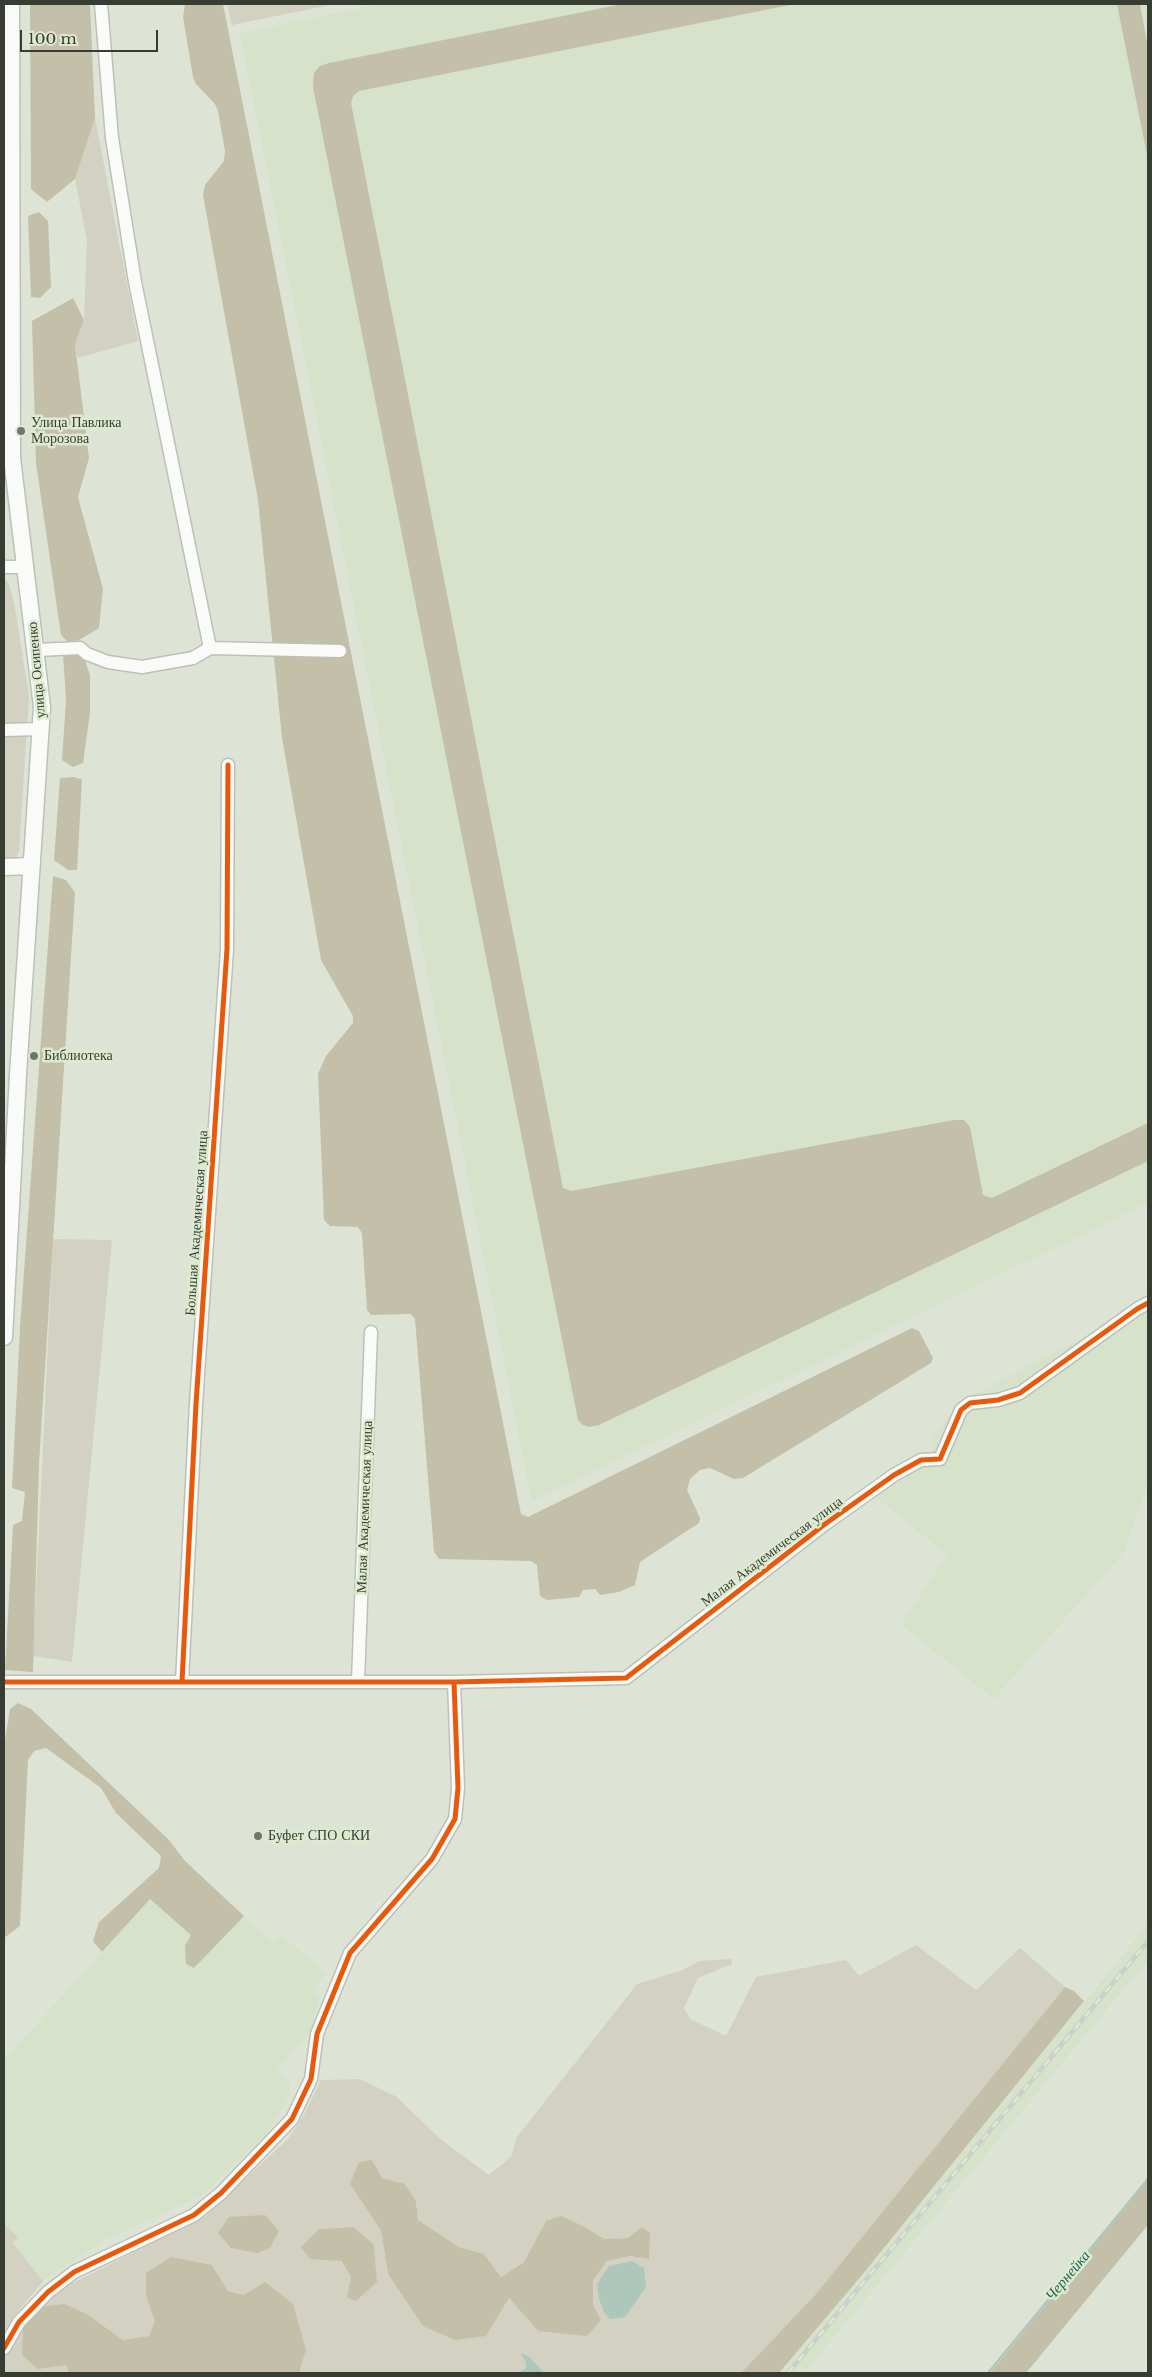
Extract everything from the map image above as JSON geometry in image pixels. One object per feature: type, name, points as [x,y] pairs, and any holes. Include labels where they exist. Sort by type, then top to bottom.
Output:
[{"type":"main road","name":"улица Осипенко","points":[[4,1337],[31,866],[42,729],[42,690],[12,458],[7,110],[11,4]]},
{"type":"main road","points":[[4,867],[31,866]]},
{"type":"street","points":[[101,4],[112,138],[135,282],[210,648]]},
{"type":"street","points":[[4,567],[25,567]]},
{"type":"street","points":[[37,650],[80,648],[87,654],[108,662],[142,667],[193,658],[210,648],[340,651]]},
{"type":"street","points":[[4,730],[42,729]]},
{"type":"street","name":"Большая Академическая улица","points":[[182,1682],[196,1404],[227,949],[228,765]]},
{"type":"street","name":"Малая Академическая улица","points":[[454,1682],[626,1678],[825,1524],[894,1475],[921,1460],[940,1459],[961,1410],[970,1403],[998,1400],[1020,1393],[1148,1303]]},
{"type":"street","name":"Малая Академическая улица","points":[[358,1682],[371,1332]]},
{"type":"street","points":[[4,1682],[454,1682],[458,1788],[455,1819],[432,1859],[350,1953],[317,2034],[311,2079],[292,2120],[221,2193],[194,2215],[74,2272],[48,2292],[19,2322],[4,2348]]},
{"type":"shaded area","points":[[30,4],[90,4],[95,118],[75,179],[47,202],[31,189]]},
{"type":"shaded area","points":[[185,4],[223,4],[521,1514],[528,1517],[912,1328],[919,1331],[933,1358],[931,1363],[743,1478],[734,1479],[710,1468],[700,1470],[690,1479],[687,1490],[700,1518],[699,1523],[640,1562],[635,1585],[619,1592],[600,1595],[595,1589],[583,1590],[579,1597],[547,1600],[540,1596],[537,1565],[531,1561],[439,1559],[434,1552],[415,1319],[411,1314],[371,1315],[367,1310],[362,1233],[358,1227],[330,1226],[324,1220],[318,1074],[326,1056],[353,1023],[353,1016],[321,960],[282,738],[258,500],[203,195],[205,185],[224,161],[225,151],[215,104],[196,84],[193,77],[183,17]]},
{"type":"shaded area","points":[[227,4],[335,4],[232,25]]},
{"type":"shaded area","points":[[381,4],[1148,4],[1148,1203],[532,1501],[240,33]]},
{"type":"shaded area","points":[[623,4],[795,4],[359,91],[353,96],[351,103],[563,1188],[571,1191],[954,1120],[964,1120],[970,1127],[983,1195],[992,1198],[1148,1123],[1148,1161],[599,1425],[589,1427],[583,1425],[578,1420],[313,87],[314,73],[320,66],[329,63]]},
{"type":"shaded area","points":[[1117,4],[1140,4],[1148,48],[1148,160]]},
{"type":"shaded area","points":[[95,118],[138,341],[78,358],[75,344],[84,320],[87,240],[75,179]]},
{"type":"shaded area","points":[[39,212],[48,221],[51,287],[40,298],[31,297],[28,216]]},
{"type":"shaded area","points":[[73,298],[84,320],[75,344],[89,458],[78,497],[103,589],[99,628],[79,640],[68,642],[61,635],[36,463],[32,321]]},
{"type":"shaded area","points":[[4,578],[9,584],[14,602],[29,696],[19,852],[15,859],[4,859]]},
{"type":"shaded area","points":[[82,652],[90,675],[90,713],[83,763],[73,767],[62,760],[66,700],[63,654]]},
{"type":"shaded area","points":[[73,777],[82,779],[77,870],[68,870],[54,860],[60,778]]},
{"type":"shaded area","points":[[53,876],[66,880],[75,893],[39,1463],[33,1672],[5,1670],[13,1525],[22,1521],[25,1492],[12,1488],[20,1327]]},
{"type":"shaded area","points":[[53,1239],[112,1240],[72,1662],[33,1656]]},
{"type":"shaded area","points":[[1148,1297],[1148,1481],[1124,1552],[994,1699],[901,1625],[947,1555],[870,1492],[931,1459],[933,1438],[945,1420],[965,1399],[1083,1338],[1133,1304]]},
{"type":"shaded area","points":[[18,1703],[31,1709],[169,1840],[185,1861],[244,1916],[194,1968],[186,1964],[185,1946],[191,1935],[150,1899],[102,1952],[93,1941],[99,1922],[159,1868],[161,1856],[116,1813],[101,1788],[46,1748],[34,1751],[28,1760],[20,1926],[4,1938],[4,1746],[10,1709]]},
{"type":"shaded area","points":[[185,1861],[273,1943],[281,1934],[326,1974],[312,1990],[320,1997],[312,2029],[277,2070],[290,2083],[289,2097],[267,2133],[201,2196],[103,2241],[43,2281],[13,2242],[18,2236],[4,2224],[4,2060]]},
{"type":"shaded area","points":[[1148,1924],[1148,1960],[804,2373],[779,2373],[862,2275]]},
{"type":"shaded area","points":[[916,1945],[976,1990],[1020,1948],[1065,1987],[815,2295],[741,2373],[544,2373],[530,2357],[520,2354],[526,2363],[526,2368],[518,2373],[299,2373],[306,2350],[244,2295],[228,2291],[212,2265],[146,2296],[156,2321],[149,2336],[123,2340],[87,2314],[40,2307],[67,2286],[204,2217],[287,2140],[303,2117],[321,2080],[360,2079],[397,2097],[439,2138],[489,2175],[511,2157],[517,2137],[637,1984],[680,1971],[699,1961],[731,1959],[732,1964],[698,1978],[684,2008],[690,2019],[726,2036],[756,1977],[846,1960],[859,1976]],"holes":[[[381,2178],[405,2184],[416,2201],[418,2220],[459,2247],[484,2254],[501,2277],[524,2262],[546,2221],[585,2227],[604,2239],[628,2238],[649,2259],[630,2256],[607,2261],[593,2281],[593,2304],[601,2320],[538,2331],[509,2298],[486,2336],[388,2275],[381,2230]],[[354,2227],[374,2245],[377,2282],[351,2277],[319,2229]]]},
{"type":"shaded area","points":[[1065,1987],[1074,1991],[1084,2001],[862,2275],[779,2373],[741,2373],[815,2295]]},
{"type":"shaded area","points":[[372,2160],[382,2178],[405,2184],[416,2201],[418,2220],[459,2247],[484,2254],[501,2277],[524,2262],[546,2221],[561,2216],[585,2227],[604,2239],[628,2238],[642,2227],[650,2233],[649,2259],[630,2256],[607,2261],[593,2281],[593,2304],[601,2320],[587,2336],[538,2331],[509,2298],[486,2336],[455,2340],[423,2326],[388,2274],[381,2230],[350,2184],[359,2162]]},
{"type":"shaded area","points":[[1148,2180],[1148,2225],[1026,2373],[990,2373]]},
{"type":"shaded area","points":[[265,2215],[279,2231],[270,2248],[257,2253],[231,2248],[218,2233],[229,2217]]},
{"type":"shaded area","points":[[4,2224],[18,2237],[13,2243],[43,2281],[14,2316],[4,2334]]},
{"type":"shaded area","points":[[354,2227],[374,2245],[377,2282],[356,2301],[347,2298],[351,2277],[341,2261],[310,2259],[301,2247],[319,2229]]},
{"type":"shaded area","points":[[171,2257],[212,2265],[228,2291],[244,2295],[265,2282],[293,2304],[306,2350],[299,2373],[69,2373],[66,2365],[38,2369],[22,2355],[23,2327],[40,2307],[64,2304],[87,2314],[123,2340],[149,2336],[155,2321],[146,2296],[146,2273]]},
{"type":"shaded area","points":[[632,2261],[644,2268],[646,2287],[625,2317],[610,2319],[604,2312],[599,2299],[597,2284],[609,2266]]},
{"type":"shaded area","points":[[23,2327],[66,2365],[69,2373],[4,2373],[4,2357]]},
{"type":"shaded area","points":[[520,2353],[530,2357],[544,2373],[518,2373],[526,2368],[526,2363]]},
{"type":"waterway","name":"Чернейка","points":[[988,2373],[1148,2179]]},
{"type":"railway","points":[[788,2373],[1148,1941]]},
{"type":"cycle path","points":[[182,1682],[196,1404],[227,949],[228,765]]},
{"type":"cycle path","points":[[4,1682],[454,1682],[626,1678],[825,1524],[894,1475],[921,1460],[940,1459],[961,1410],[970,1403],[998,1400],[1020,1393],[1148,1303]]},
{"type":"cycle path","points":[[4,2348],[19,2322],[48,2292],[74,2272],[194,2215],[221,2193],[292,2119],[311,2079],[317,2034],[350,1953],[432,1859],[455,1819],[458,1788],[454,1682]]},
{"type":"place","name":"Улица Павлика Морозова","points":[[21,431]]},
{"type":"place","name":"Библиотека","points":[[34,1056]]},
{"type":"place","name":"Буфет СПО СКИ","points":[[258,1836]]}]
